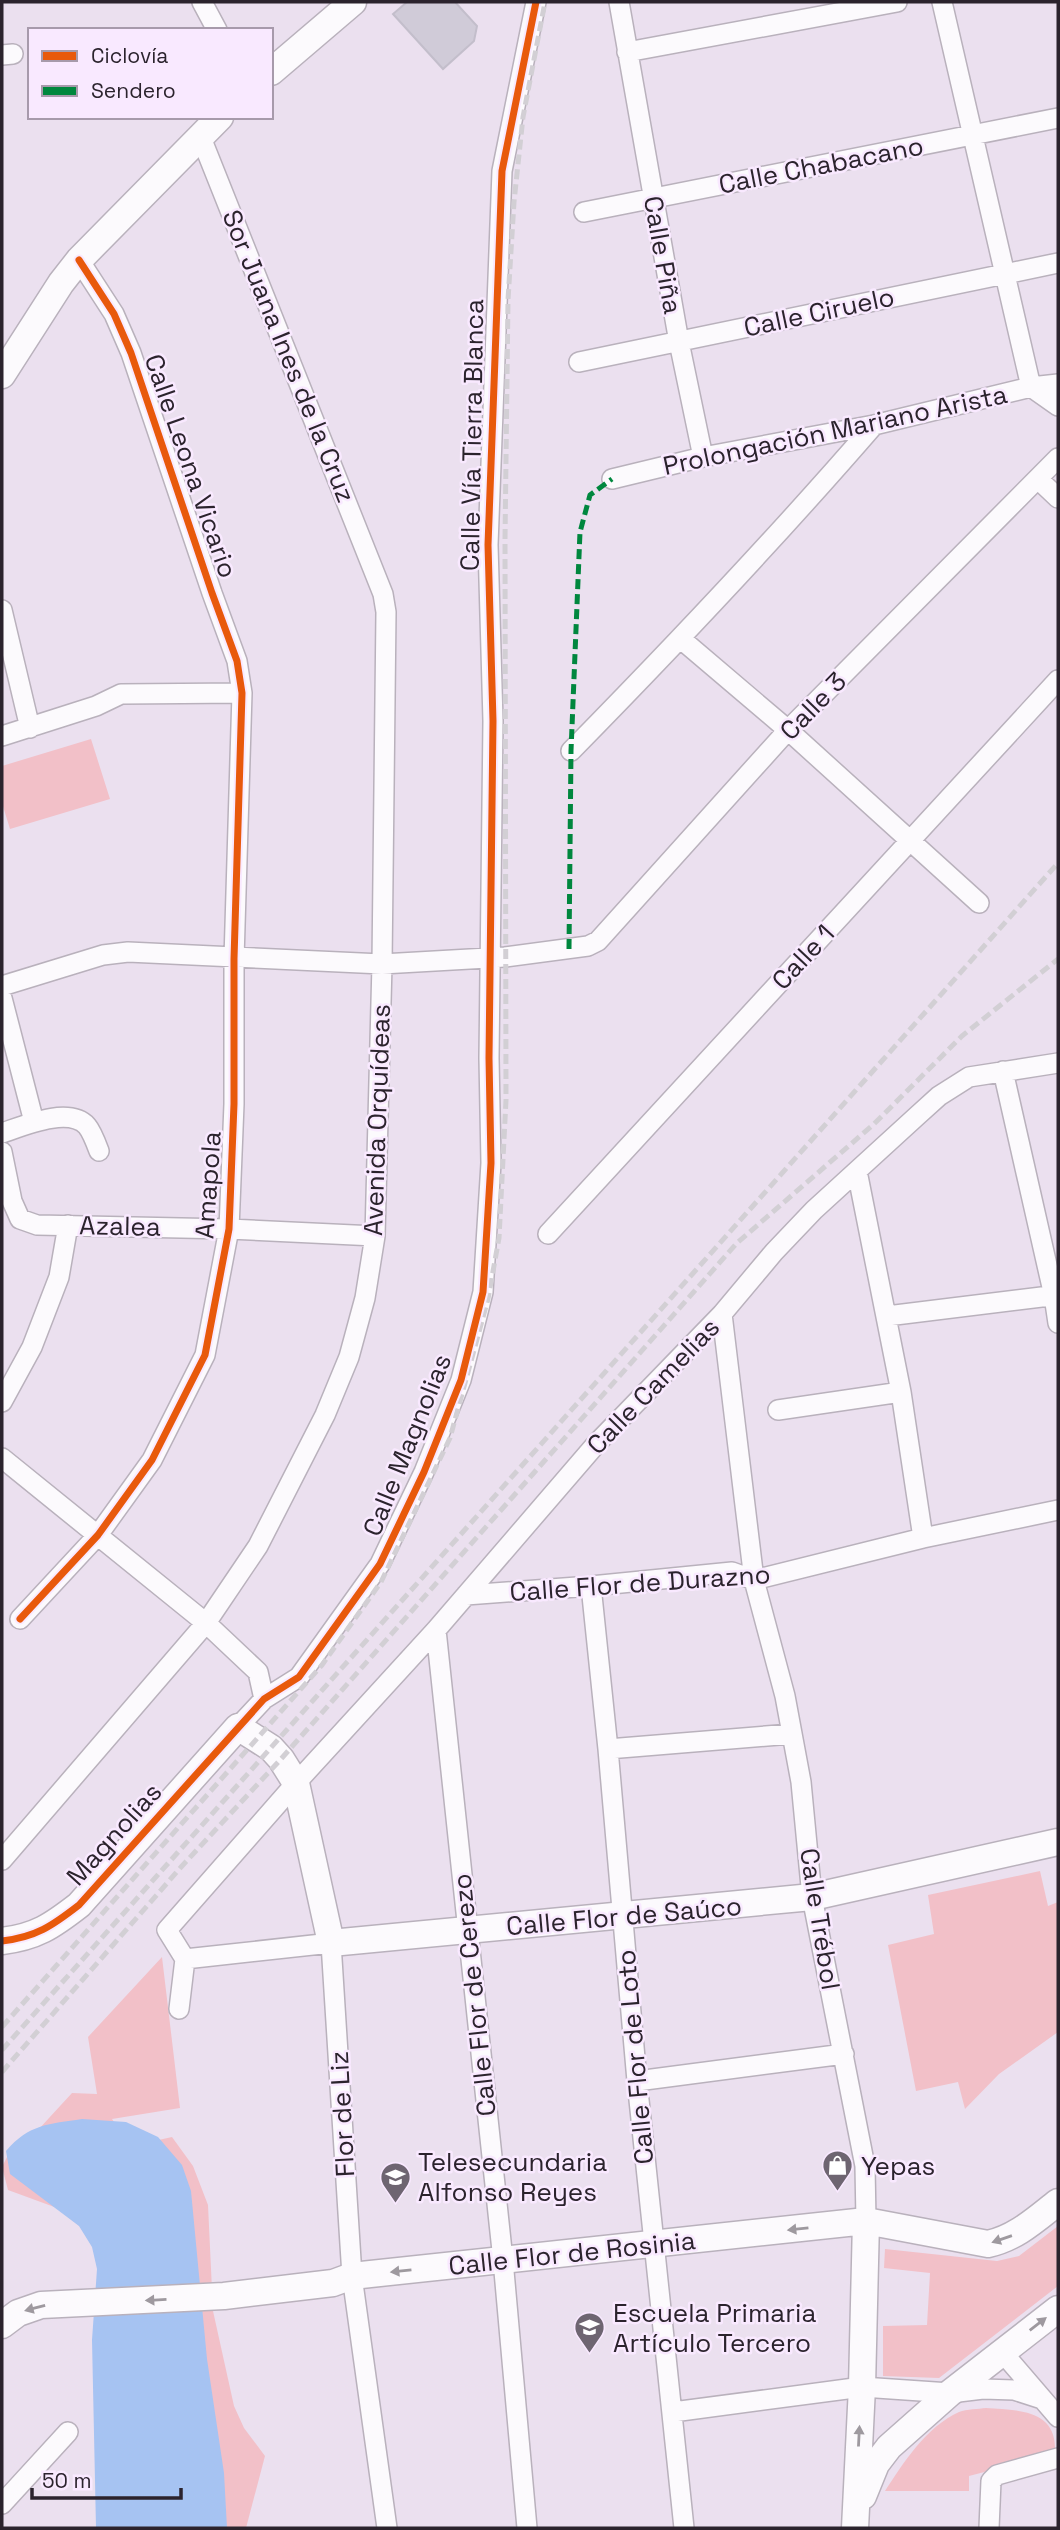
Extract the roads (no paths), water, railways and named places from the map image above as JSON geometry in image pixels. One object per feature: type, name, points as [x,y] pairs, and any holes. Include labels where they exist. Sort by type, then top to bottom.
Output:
[{"type":"street","points":[[202,2],[216,28]]},
{"type":"street","points":[[273,70],[353,2]]},
{"type":"street","name":"Calle Vía Tierra Blanca","points":[[492,957],[494,721],[488,545],[502,171],[536,2]]},
{"type":"street","name":"Calle Piña","points":[[618,2],[652,198],[703,457]]},
{"type":"street","points":[[627,52],[897,2]]},
{"type":"street","points":[[942,2],[1031,387],[1058,406]]},
{"type":"street","name":"Calle Chabacano","points":[[584,212],[1058,118]]},
{"type":"street","points":[[2,376],[61,283],[79,260],[217,119]]},
{"type":"street","name":"Sor Juana Ines de la Cruz","points":[[200,135],[378,578]]},
{"type":"street","name":"Calle Leona Vicario","points":[[79,260],[114,314],[131,353],[237,661],[243,693]]},
{"type":"street","name":"Calle Ciruelo","points":[[579,362],[1058,262]]},
{"type":"street","name":"Prolongación Mariano Arista","points":[[612,479],[703,457],[874,425],[1031,387],[1058,384]]},
{"type":"street","points":[[571,751],[681,639],[874,425]]},
{"type":"street","name":"Calle 3","points":[[2,986],[103,954],[128,952],[382,964],[569,949],[588,946],[598,941],[788,730],[1058,458]]},
{"type":"street","points":[[1038,479],[1058,498]]},
{"type":"street","name":"Avenida Orquídeas","points":[[2,1860],[206,1623],[258,1546],[325,1415],[349,1357],[365,1298],[375,1236],[382,964],[386,612],[378,578]]},
{"type":"street","points":[[2,610],[30,728]]},
{"type":"street","points":[[681,639],[788,730],[979,903]]},
{"type":"street","name":"Calle 1","points":[[548,1234],[1058,680]]},
{"type":"street","points":[[2,736],[96,706],[121,694],[243,693]]},
{"type":"street","name":"Amapola","points":[[20,1619],[97,1535],[152,1460],[205,1355],[229,1229],[243,693]]},
{"type":"street","name":"Calle Magnolias","points":[[238,1727],[264,1699],[299,1677],[380,1564],[424,1472],[461,1380],[483,1292],[491,1163],[489,1058],[492,957]]},
{"type":"street","points":[[2,998],[34,1122]]},
{"type":"street","name":"Calle Camelias","points":[[185,1959],[167,1930],[436,1630],[597,1443],[722,1314],[782,1243],[814,1210],[939,1096],[970,1077],[1058,1063]]},
{"type":"street","points":[[1003,1071],[1056,1295],[1058,1324]]},
{"type":"street","points":[[2,1133],[34,1122],[68,1116],[86,1125],[99,1151]]},
{"type":"street","name":"Azalea","points":[[2,1152],[12,1200],[20,1219],[37,1225],[229,1229],[375,1236]]},
{"type":"street","points":[[857,1171],[901,1392],[923,1538]]},
{"type":"street","points":[[2,1402],[32,1347],[55,1289],[68,1225]]},
{"type":"street","points":[[887,1316],[1056,1295]]},
{"type":"street","name":"Calle Trébol","points":[[722,1314],[754,1580],[785,1696],[801,1782],[812,1897],[865,2166],[862,2387],[856,2528]]},
{"type":"street","points":[[778,1410],[901,1392]]},
{"type":"street","points":[[2,1458],[206,1623],[258,1672],[264,1699]]},
{"type":"street","name":"Calle Flor de Durazno","points":[[466,1595],[732,1572],[754,1580],[923,1538],[1058,1510]]},
{"type":"street","name":"Calle Flor de Loto","points":[[591,1586],[608,1749],[636,2081],[684,2528]]},
{"type":"street","name":"Calle Flor de Cerezo","points":[[436,1630],[503,2260],[527,2528]]},
{"type":"street","name":"Flor de Liz","points":[[238,1727],[271,1748],[296,1783],[331,1943],[352,2276],[387,2528]]},
{"type":"street","name":"Magnolias","points":[[2,1941],[23,1939],[49,1928],[79,1905],[238,1727]]},
{"type":"street","points":[[608,1749],[791,1734]]},
{"type":"street","name":"Calle Flor de Saúco","points":[[185,1959],[812,1897],[1058,1842]]},
{"type":"street","points":[[178,2009],[185,1959]]},
{"type":"street","points":[[636,2081],[844,2054]]},
{"type":"street","name":"Calle Flor de Rosinia","points":[[2,2325],[18,2313],[41,2305],[224,2296],[333,2283],[352,2276],[866,2221],[988,2244],[1017,2234],[1058,2202]]},
{"type":"street","points":[[950,2393],[1058,2309]]},
{"type":"street","points":[[1003,2353],[1058,2417]]},
{"type":"street","points":[[673,2412],[862,2387],[950,2393],[983,2389],[1014,2390],[1042,2399]]},
{"type":"street","name":"Calle Trébol","points":[[856,2528],[863,2495],[876,2464],[889,2448],[950,2393]]},
{"type":"street","points":[[2,2504],[68,2432]]},
{"type":"street","points":[[989,2528],[991,2481],[998,2476],[1058,2458]]},
{"type":"water","points":[[82,2119],[126,2122],[158,2137],[182,2165],[191,2191],[207,2359],[224,2473],[227,2528],[96,2528],[92,2340],[97,2269],[92,2247],[79,2226],[10,2174],[6,2151],[31,2130]]},
{"type":"railway","points":[[2,2027],[322,1665],[381,1582],[450,1438],[488,1299],[499,1238],[506,1100],[505,539],[508,300],[523,117],[545,2]]},
{"type":"railway","points":[[2,2050],[1058,863]]},
{"type":"railway","points":[[2,2072],[737,1243],[874,1124],[962,1036],[1058,959]]},
{"type":"place","name":"Yepas","points":[[838,2193]]},
{"type":"place","name":"Telesecundaria Alfonso Reyes","points":[[395,2204]]},
{"type":"place","name":"Escuela Primaria Artículo Tercero","points":[[590,2355]]}]
